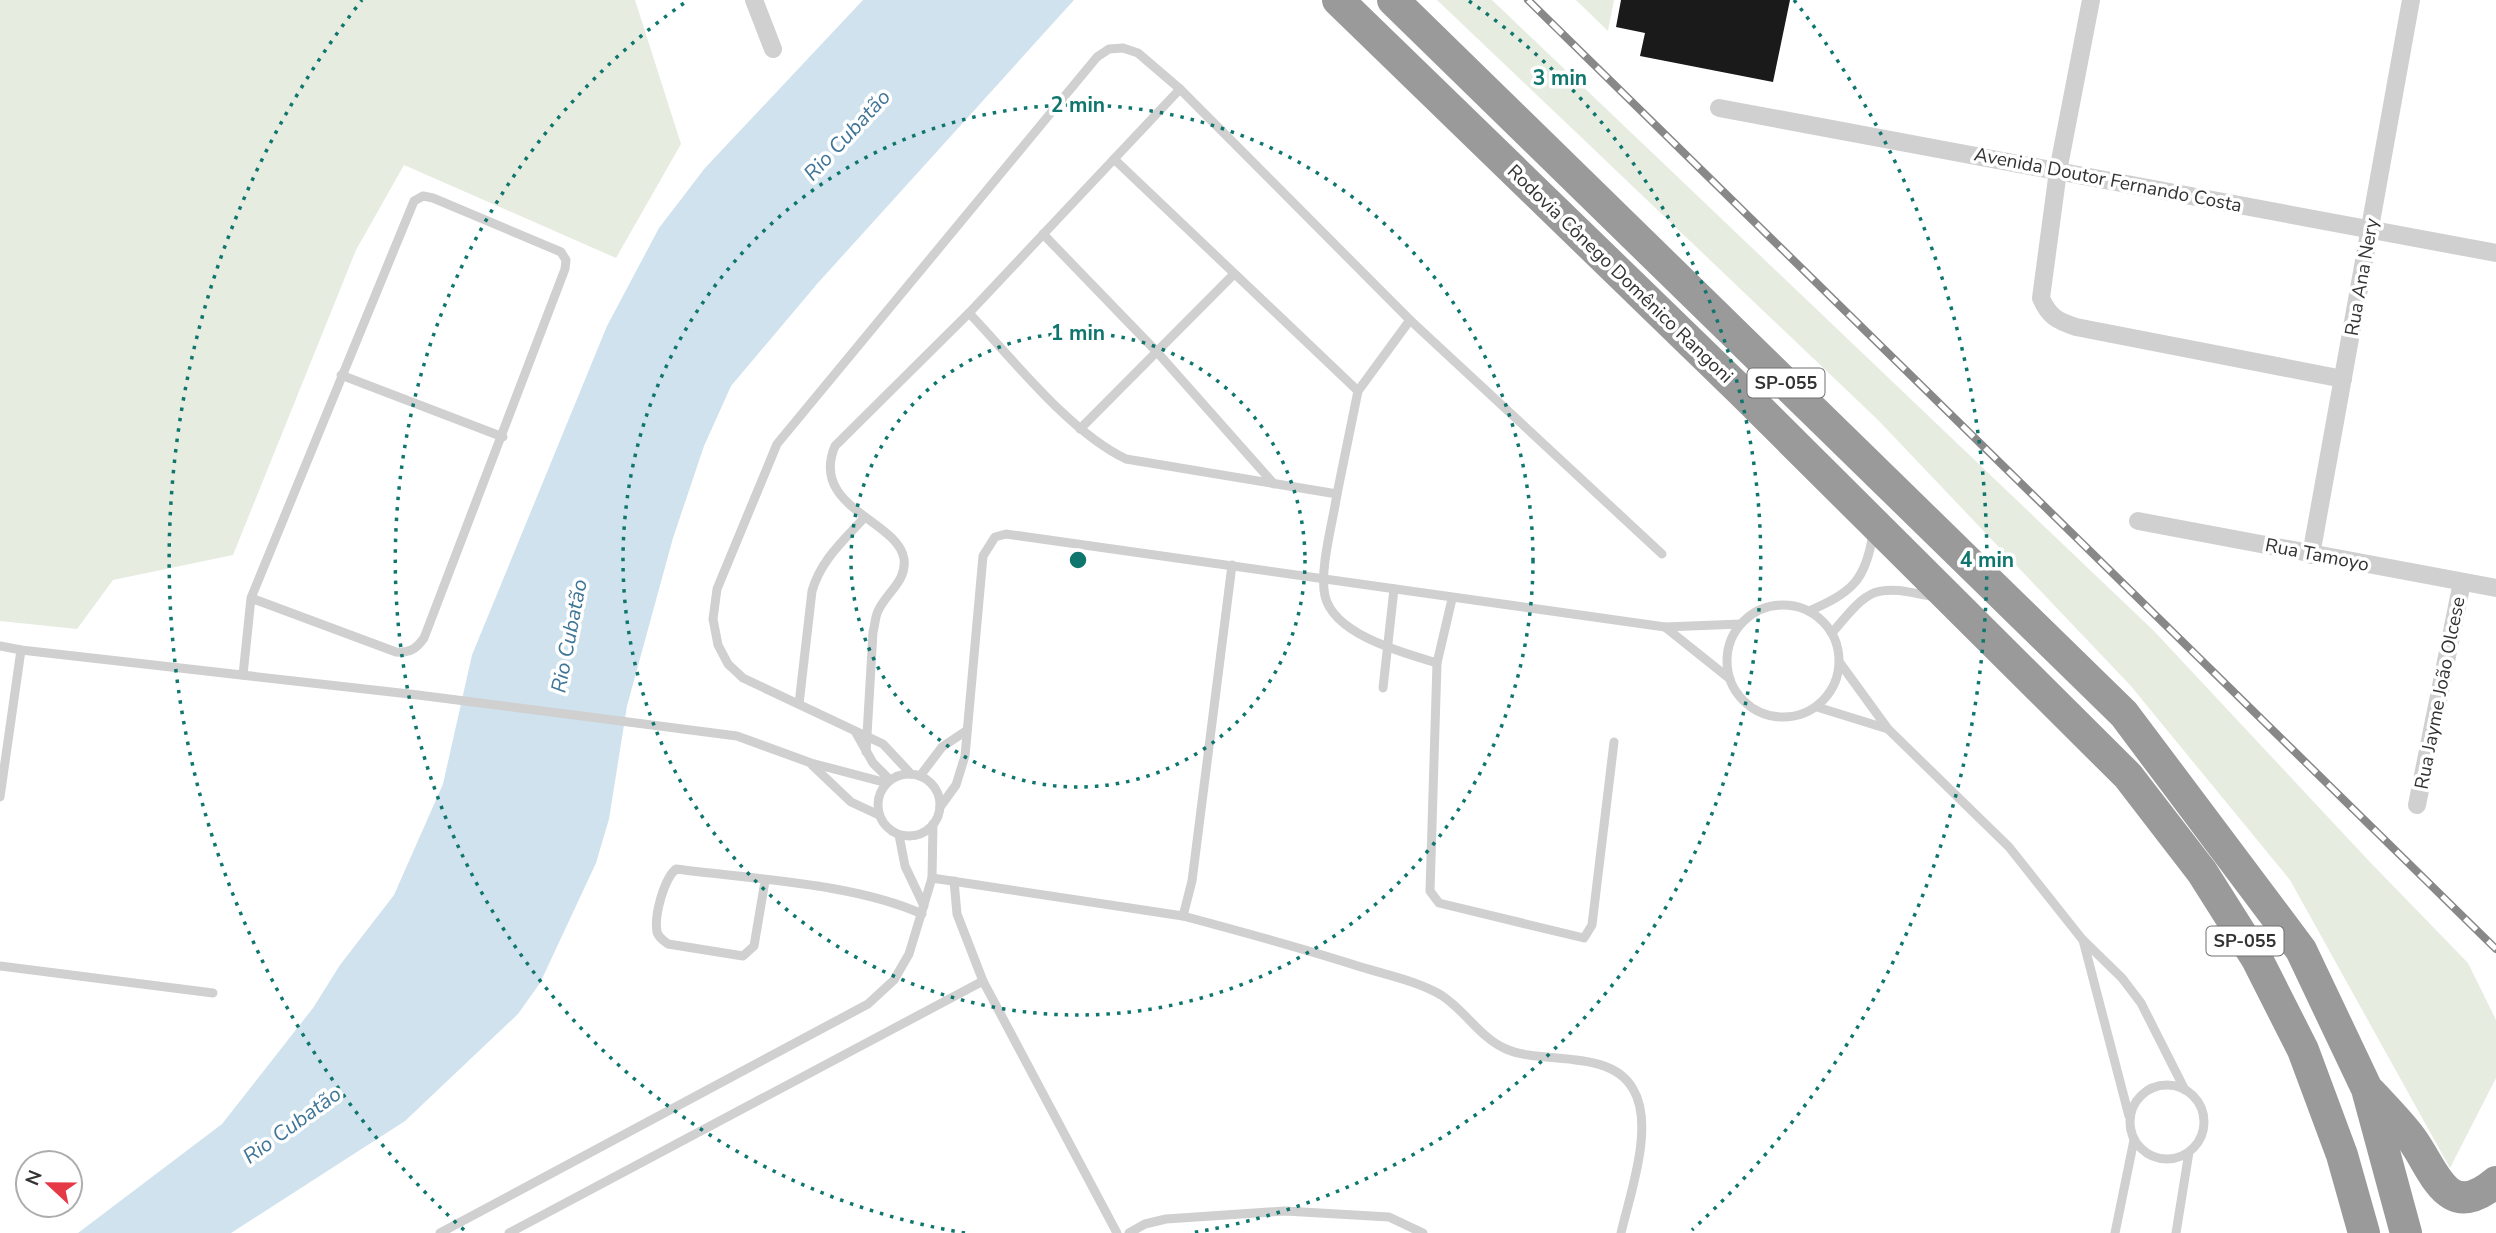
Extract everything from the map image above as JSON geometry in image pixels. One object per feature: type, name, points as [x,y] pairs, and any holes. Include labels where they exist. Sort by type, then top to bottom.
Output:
[{"type":"highway","name":"Rodovia Cônego Domênico Rangoni","points":[[1338,0],[2128,776],[2202,872],[2257,958],[2302,1050],[2342,1155],[2364,1233]]},
{"type":"highway","name":"Rodovia Cônego Domênico Rangoni","points":[[1393,0],[2124,714],[2301,950],[2367,1089],[2406,1233]]},
{"type":"highway","points":[[2367,1089],[2410,1136],[2439,1185],[2452,1194],[2467,1198],[2483,1192],[2496,1182]]},
{"type":"street","points":[[754,0],[773,49]]},
{"type":"street","points":[[2091,0],[2058,171],[2041,298],[2047,312],[2057,321],[2343,379]]},
{"type":"street","name":"Rua Ana Nery","points":[[2311,555],[2411,0]]},
{"type":"street","name":"Avenida Doutor Fernando Costa","points":[[1719,108],[2496,253]]},
{"type":"street","name":"Rua Tamoyo","points":[[2138,521],[2496,588]]},
{"type":"street","name":"Rua Jayme João Olcese","points":[[2417,805],[2462,582]]},
{"type":"lane","points":[[940,807],[938,794],[931,783],[915,775],[897,756],[869,736],[743,678],[728,664],[718,645],[713,619],[717,589],[777,444],[1097,57],[1110,48],[1123,48],[1138,53],[1180,89],[1410,320],[1662,554]]},
{"type":"lane","points":[[866,752],[873,632],[877,613],[905,569],[904,556],[897,545],[864,518],[828,474],[829,461],[835,446],[970,313],[1180,89]]},
{"type":"lane","points":[[1114,159],[1358,391]]},
{"type":"lane","points":[[243,675],[251,598],[408,209],[414,201],[423,197],[433,198],[552,246],[566,260],[565,269],[503,437],[424,638],[417,648],[408,652],[396,652],[251,598]]},
{"type":"lane","points":[[1043,234],[1157,352],[1274,484]]},
{"type":"lane","points":[[1080,429],[1233,275]]},
{"type":"lane","points":[[970,313],[1080,429],[1105,449],[1126,460],[1337,494]]},
{"type":"lane","points":[[1410,320],[1358,391],[1337,494],[1325,597],[1332,611],[1345,624],[1387,648],[1437,663]]},
{"type":"lane","points":[[341,375],[503,437]]},
{"type":"lane","points":[[799,704],[812,591],[818,573],[827,557],[864,518]]},
{"type":"lane","points":[[1810,611],[1840,597],[1854,586],[1865,571],[1874,524]]},
{"type":"lane","points":[[440,1233],[868,1004],[894,980],[909,954],[932,878],[933,824],[962,769],[983,556],[995,537],[1006,534],[1665,627],[1741,624]]},
{"type":"lane","points":[[1183,916],[1192,881],[1232,565]]},
{"type":"lane","points":[[1383,688],[1394,589]]},
{"type":"lane","points":[[1832,633],[1855,605],[1881,589],[1895,589],[1952,601]]},
{"type":"lane","points":[[1452,599],[1437,663],[1430,891],[1439,903],[1584,937],[1592,925],[1614,742]]},
{"type":"lane","points":[[1730,679],[1730,645],[1741,624],[1761,610],[1773,606],[1798,607],[1810,611],[1832,633],[1840,663],[1888,729],[2009,847],[2082,939],[2122,978],[2141,1003],[2185,1090],[2200,1105],[2203,1115],[2202,1136],[2189,1152],[2169,1160],[2149,1155],[2134,1140]]},
{"type":"lane","points":[[1665,627],[1730,679],[1743,702],[1766,715],[1792,717],[1817,707],[1833,688],[1840,663]]},
{"type":"lane","points":[[0,646],[737,736],[811,764],[889,781],[915,775],[942,747],[966,731]]},
{"type":"lane","points":[[0,797],[21,650]]},
{"type":"lane","points":[[1817,707],[1888,729]]},
{"type":"lane","points":[[855,731],[866,752],[889,781]]},
{"type":"lane","points":[[811,764],[850,802],[879,815]]},
{"type":"lane","points":[[889,781],[878,798],[879,815],[884,824],[899,835],[918,835],[933,824]]},
{"type":"lane","points":[[899,835],[905,866],[923,910]]},
{"type":"lane","points":[[765,881],[754,946],[743,956],[668,944],[661,939],[657,931],[664,882],[676,869],[865,894],[923,910]]},
{"type":"lane","points":[[932,878],[1183,916],[1290,944],[1402,979],[1441,995],[1487,1037],[1507,1050],[1577,1059],[1615,1072],[1632,1086],[1643,1109],[1637,1165],[1621,1233]]},
{"type":"lane","points":[[954,881],[957,914],[983,981],[1117,1233]]},
{"type":"lane","points":[[2082,939],[2134,1140],[2115,1233]]},
{"type":"lane","points":[[0,966],[213,993]]},
{"type":"lane","points":[[509,1233],[983,981]]},
{"type":"lane","points":[[2130,1119],[2137,1100],[2154,1087],[2165,1085],[2185,1090]]},
{"type":"lane","points":[[2176,1233],[2189,1152]]},
{"type":"lane","points":[[1129,1233],[1145,1224],[1166,1219],[1285,1212],[1389,1217],[1423,1233]]},
{"type":"shaded area","points":[[0,0],[635,0],[681,144],[616,258],[404,165],[356,250],[233,555],[113,580],[77,629],[0,621]]},
{"type":"shaded area","points":[[1437,0],[1492,0],[2154,631],[2468,963],[2496,1020],[2496,1078],[2450,1168],[2290,880],[2130,685],[1878,420]]},
{"type":"shaded area","points":[[1576,0],[1614,0],[1608,31]]},
{"type":"water","name":"Rio Cubatão","points":[[863,0],[1074,0],[817,284],[731,386],[704,446],[673,538],[627,706],[609,819],[596,863],[540,983],[518,1014],[405,1121],[231,1233],[78,1233],[222,1124],[313,1008],[340,965],[394,895],[443,784],[472,655],[607,326],[659,228],[705,168]]},
{"type":"building","points":[[1621,0],[1790,0],[1773,82],[1640,56],[1645,33],[1616,27]]},
{"type":"railway","points":[[1528,0],[2496,949]]}]
